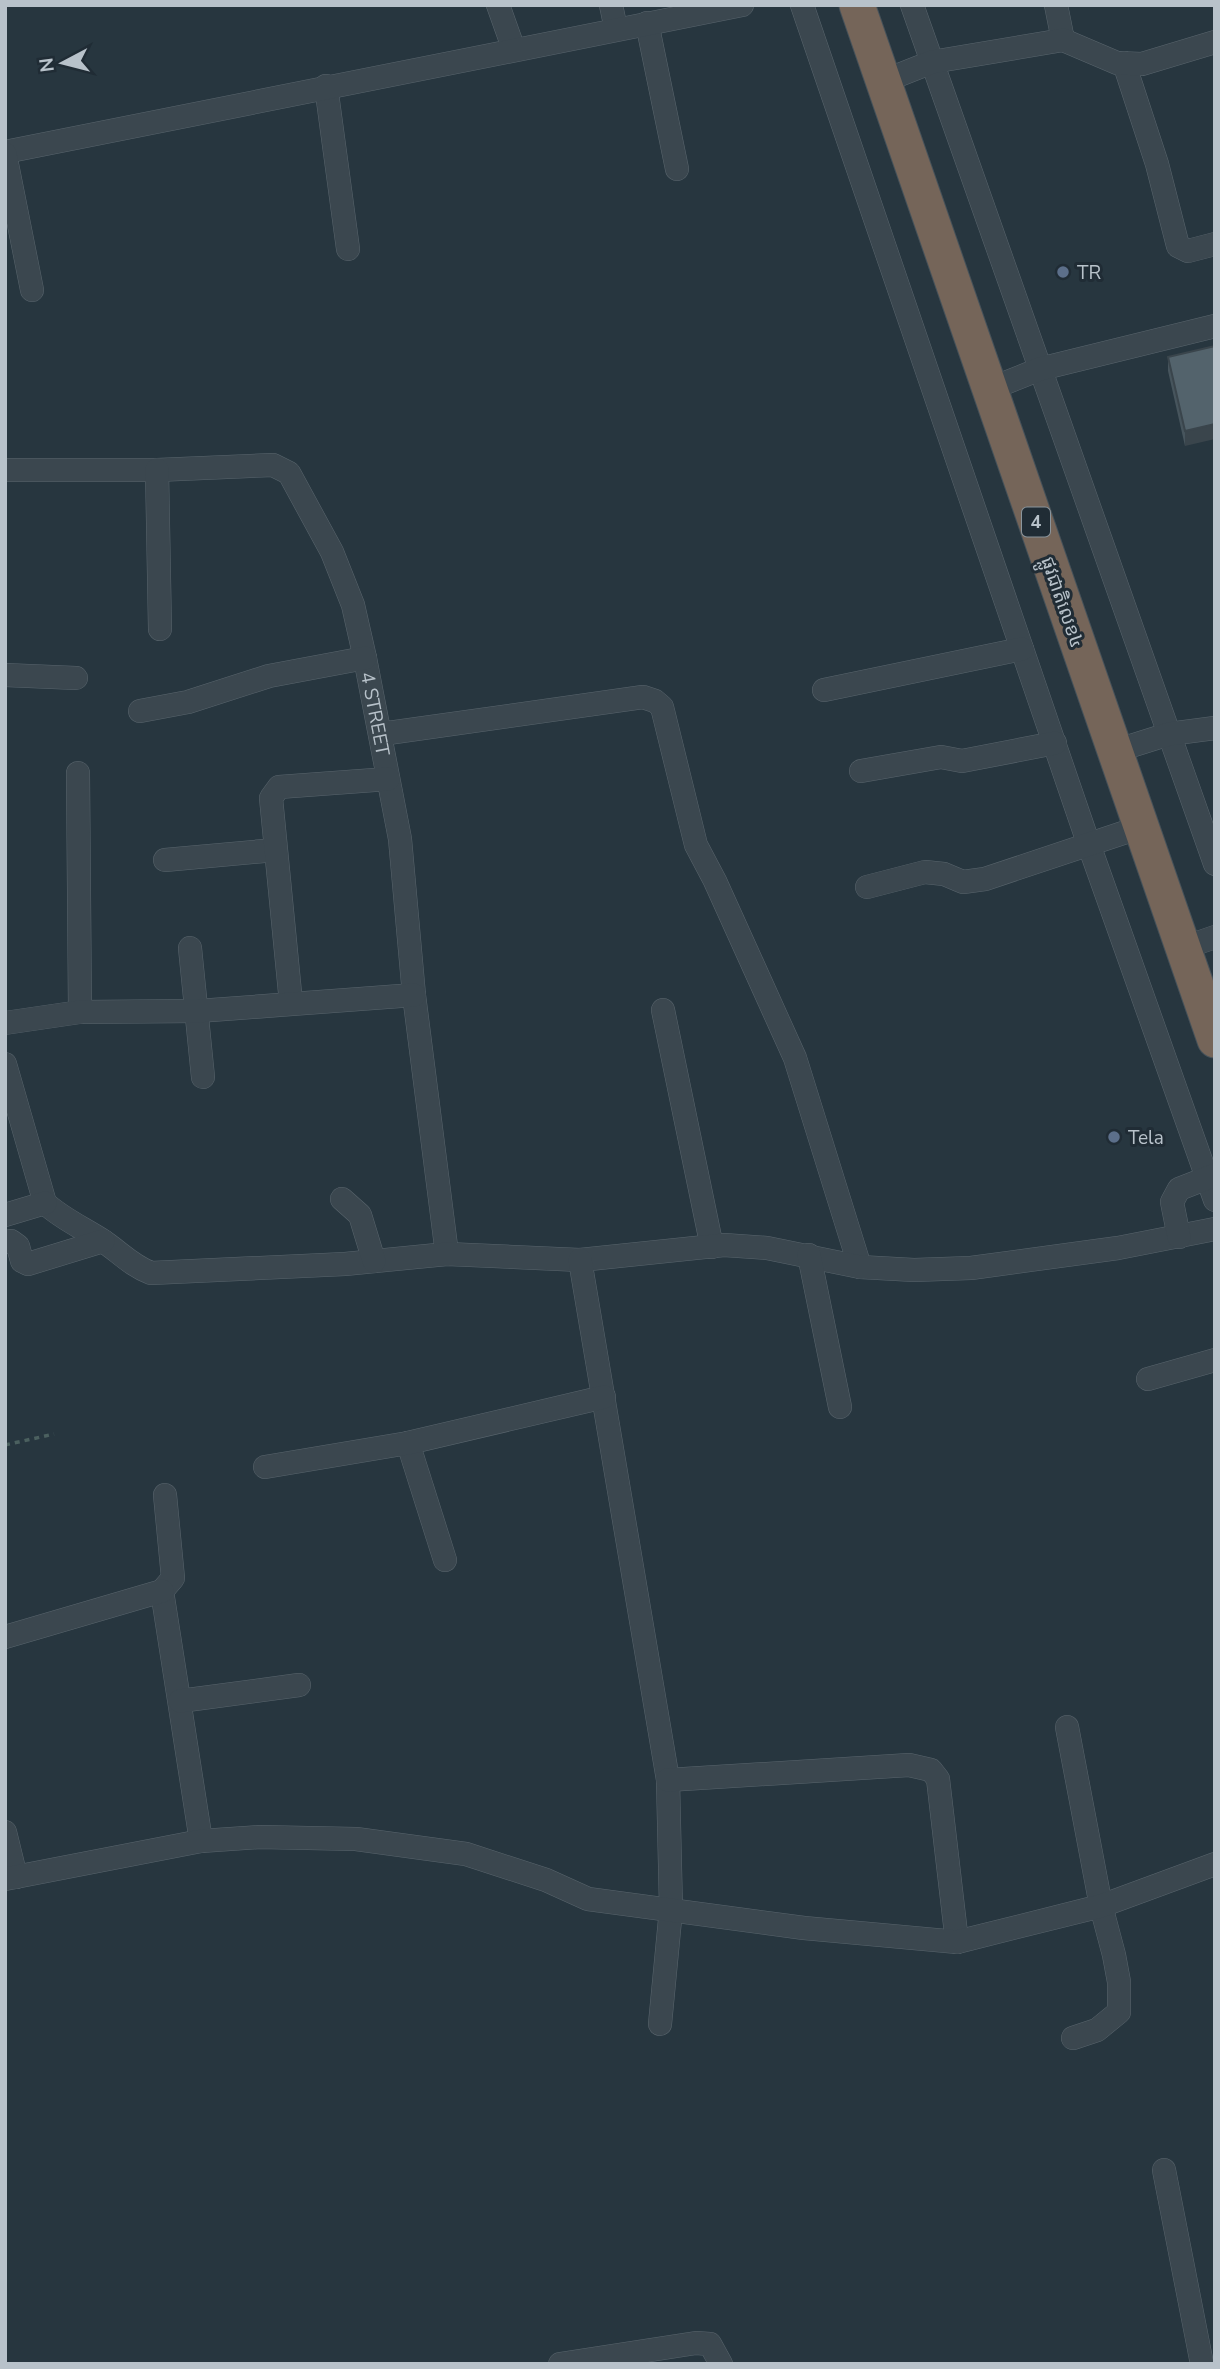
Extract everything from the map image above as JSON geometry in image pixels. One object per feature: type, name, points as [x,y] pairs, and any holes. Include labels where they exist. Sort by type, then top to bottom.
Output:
[{"type":"highway","name":"ផ្លូវជាតិលេខ៤","points":[[858,5],[1141,827],[1199,942],[1215,1040]]},
{"type":"street","points":[[498,5],[514,50]]},
{"type":"street","points":[[611,5],[616,29]]},
{"type":"street","points":[[32,290],[5,153],[326,86],[742,5]]},
{"type":"street","points":[[802,5],[1089,845],[1211,1176],[1215,1199]]},
{"type":"street","points":[[912,5],[1215,864]]},
{"type":"street","points":[[1056,5],[1063,40]]},
{"type":"street","points":[[647,23],[677,169]]},
{"type":"street","points":[[884,81],[932,62],[1063,40],[1124,63],[1142,64],[1215,43]]},
{"type":"street","points":[[1124,63],[1157,164],[1178,246],[1188,251],[1215,244]]},
{"type":"street","points":[[326,86],[348,249]]},
{"type":"street","points":[[990,389],[1040,369],[1215,326]]},
{"type":"street","name":"4 STREET","points":[[5,470],[157,470],[273,465],[289,473],[311,510],[353,605],[381,734],[404,876],[414,995],[447,1254]]},
{"type":"street","points":[[157,470],[160,629]]},
{"type":"street","points":[[824,690],[1022,649]]},
{"type":"street","points":[[140,711],[188,702],[269,676],[365,658]]},
{"type":"street","points":[[5,675],[76,678]]},
{"type":"street","points":[[381,734],[643,697],[662,707],[696,845],[795,1058],[860,1267]]},
{"type":"street","points":[[1115,751],[1169,734],[1215,728]]},
{"type":"street","points":[[861,771],[941,757],[962,761],[1055,743]]},
{"type":"street","points":[[78,773],[80,1012]]},
{"type":"street","points":[[291,1003],[275,850],[271,798],[273,791],[279,787],[388,779]]},
{"type":"street","points":[[867,887],[925,872],[944,874],[963,882],[985,879],[1141,827]]},
{"type":"street","points":[[165,860],[275,850]]},
{"type":"street","points":[[190,948],[203,1077]]},
{"type":"street","points":[[5,1023],[80,1012],[198,1011],[414,995]]},
{"type":"street","points":[[663,1010],[712,1247]]},
{"type":"street","points":[[5,1064],[45,1203],[56,1213],[103,1241],[132,1266],[151,1273],[373,1261],[447,1254],[580,1260],[712,1247],[767,1248],[860,1267],[914,1270],[971,1268],[1179,1237],[1215,1229]]},
{"type":"street","points":[[1179,1237],[1173,1219],[1172,1202],[1175,1195],[1179,1189],[1211,1176]]},
{"type":"street","points":[[342,1199],[360,1215],[373,1261]]},
{"type":"street","points":[[5,1215],[45,1203]]},
{"type":"street","points":[[5,1242],[11,1241],[18,1246],[22,1261],[28,1264],[103,1241]]},
{"type":"street","points":[[809,1255],[840,1407]]},
{"type":"street","points":[[580,1260],[668,1780],[671,1909],[660,2024]]},
{"type":"street","points":[[1148,1379],[1215,1360]]},
{"type":"street","points":[[265,1467],[408,1443],[604,1397]]},
{"type":"street","points":[[408,1443],[445,1560]]},
{"type":"street","points":[[5,1637],[162,1591],[173,1578],[165,1494]]},
{"type":"street","points":[[162,1591],[201,1841]]},
{"type":"street","points":[[180,1701],[299,1685]]},
{"type":"street","points":[[1067,1727],[1101,1906],[1119,1982],[1119,2012],[1097,2030],[1073,2038]]},
{"type":"street","points":[[668,1780],[909,1765],[931,1770],[938,1779],[957,1942]]},
{"type":"street","points":[[5,1832],[11,1878],[201,1841],[260,1837],[356,1839],[466,1854],[546,1880],[588,1899],[804,1928],[957,1942],[1101,1906],[1215,1864]]},
{"type":"street","points":[[1164,2170],[1202,2364]]},
{"type":"street","points":[[560,2364],[696,2343],[710,2344],[722,2364]]},
{"type":"path","points":[[5,1446],[54,1434]]},
{"type":"building","points":[[1215,346],[1215,424],[1185,431],[1168,357]]},
{"type":"place","name":"TR","points":[[1063,272]]},
{"type":"place","name":"Tela","points":[[1114,1137]]}]
